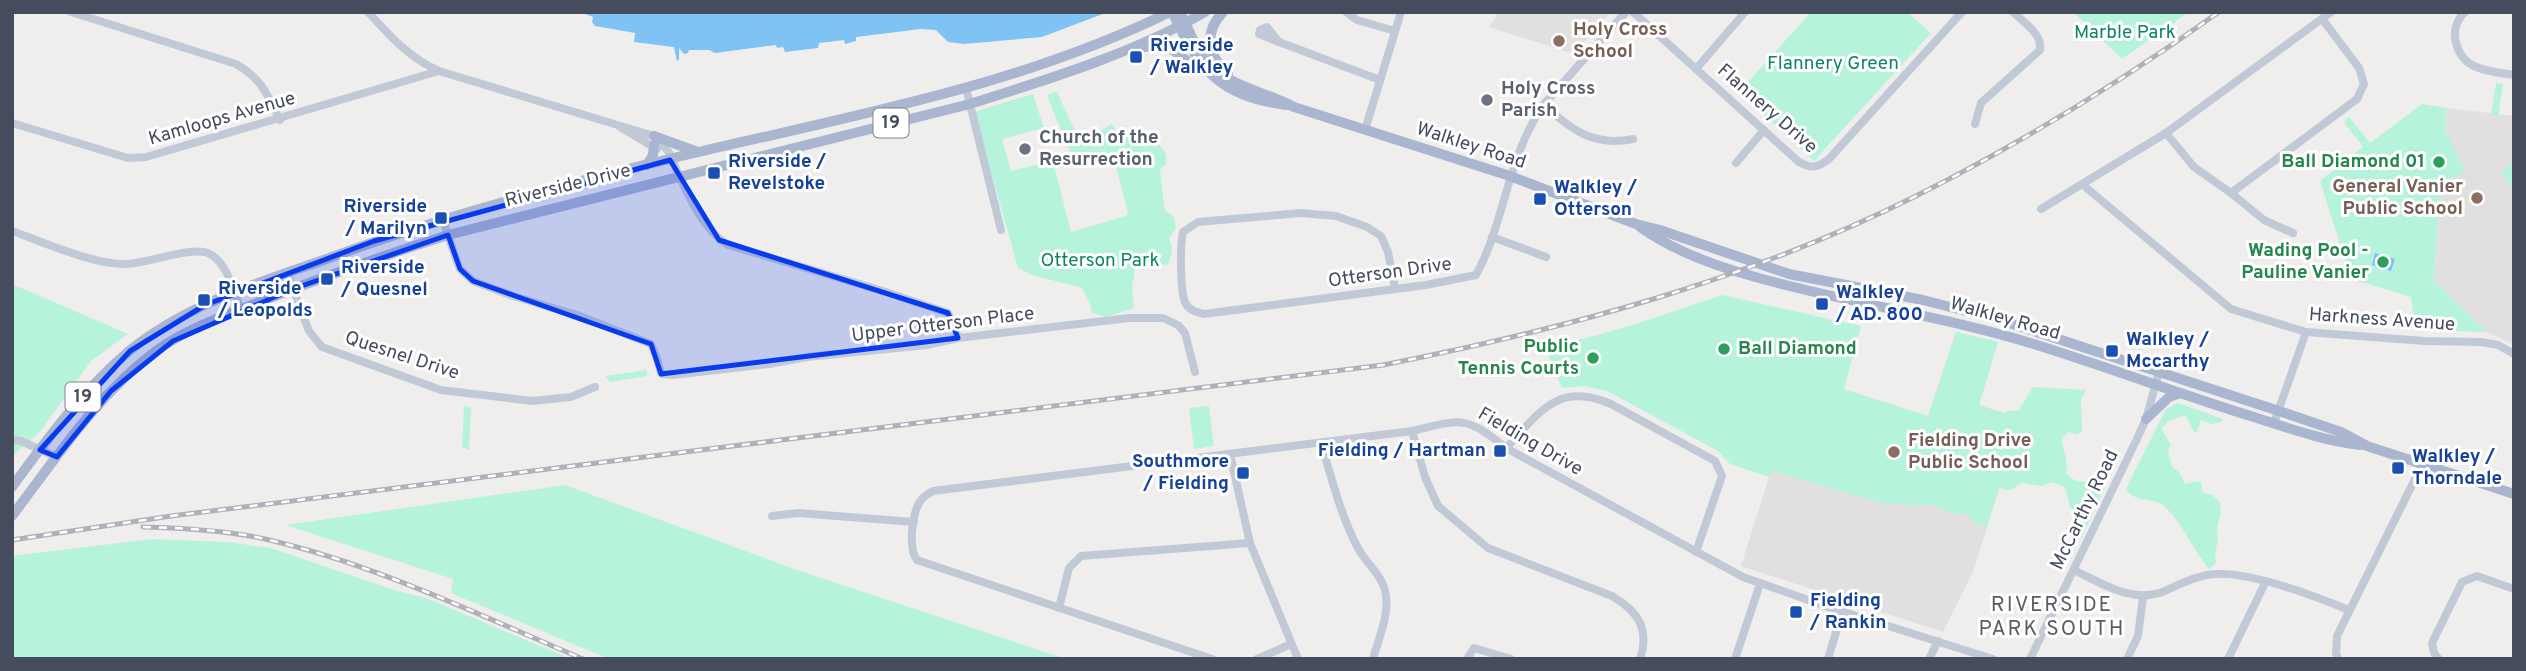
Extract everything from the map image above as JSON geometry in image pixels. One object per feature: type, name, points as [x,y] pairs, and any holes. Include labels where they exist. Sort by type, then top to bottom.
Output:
[{"type":"main road","name":"Walkley Road","points":[[1171,12],[1212,67],[1229,80],[1277,97],[1294,107]]},
{"type":"main road","name":"Riverside Drive","points":[[12,487],[89,389],[130,351],[169,323],[233,292],[374,241],[443,220],[699,152],[966,88],[1074,54],[1171,12]]},
{"type":"main road","name":"Walkley Road","points":[[1180,12],[1182,24],[1197,60],[1220,83],[1241,93],[1294,107],[1510,176],[1636,224],[1789,274],[1923,300],[1997,319],[2279,411],[2341,432],[2367,446],[2514,494]]},
{"type":"main road","name":"Riverside Drive","points":[[12,516],[105,397],[149,357],[173,341],[241,309],[365,261],[448,235],[970,104],[1131,48],[1205,12]]},
{"type":"main road","points":[[1223,12],[1212,27],[1210,49],[1225,71],[1252,89]]},
{"type":"main road","points":[[1131,48],[1169,47],[1220,83]]},
{"type":"main road","points":[[648,165],[653,155],[654,141],[699,152]]},
{"type":"main road","name":"Walkley Road","points":[[1636,224],[1667,243],[1753,277],[1838,298],[1966,324],[2338,443],[2367,446]]},
{"type":"main road","points":[[2146,419],[2169,397],[2181,393]]},
{"type":"street","points":[[71,12],[236,64],[251,73],[264,86],[279,120]]},
{"type":"street","points":[[368,12],[412,57],[439,71],[618,126],[654,141],[670,160],[707,228],[728,245],[948,313],[958,338]]},
{"type":"street","points":[[1346,12],[1357,20],[1395,31]]},
{"type":"street","points":[[1365,130],[1401,12]]},
{"type":"street","name":"Otterson Drive","points":[[1395,288],[1388,252],[1381,236],[1367,227],[1336,216],[1301,213],[1198,222],[1183,232],[1181,241],[1184,301],[1192,310],[1205,314],[1459,280],[1476,275],[1492,237],[1525,136],[1544,104],[1626,12]]},
{"type":"street","name":"Flannery Drive","points":[[1633,12],[1799,162],[1810,168],[1819,167],[1962,12]]},
{"type":"street","points":[[1696,69],[1745,12]]},
{"type":"street","points":[[1975,124],[1981,103],[2040,50],[2037,34],[2013,12]]},
{"type":"street","points":[[2041,209],[2166,133],[2331,12]]},
{"type":"street","points":[[2465,12],[2460,17],[2455,33],[2461,57],[2469,65],[2484,72],[2514,75]]},
{"type":"street","points":[[2231,192],[2357,99],[2364,84],[2358,68],[2323,20]]},
{"type":"street","points":[[1279,42],[1380,80]]},
{"type":"street","name":"Kamloops Avenue","points":[[12,123],[128,158],[154,155],[439,71]]},
{"type":"street","points":[[966,88],[1001,230]]},
{"type":"street","points":[[1544,104],[1563,122],[1593,138],[1614,142],[1633,139]]},
{"type":"street","points":[[1736,163],[1764,130]]},
{"type":"street","points":[[2166,133],[2194,167],[2231,192],[2264,220],[2293,233]]},
{"type":"street","name":"Harkness Avenue","points":[[2083,185],[2231,309],[2306,332],[2424,341],[2481,342],[2498,345],[2514,354]]},
{"type":"street","points":[[443,220],[448,235]]},
{"type":"street","points":[[12,230],[103,262],[137,264],[190,252],[207,252],[221,262],[241,309]]},
{"type":"street","name":"Upper Otterson Place","points":[[448,235],[460,269],[473,281],[577,315],[650,344],[661,374],[673,375],[769,364],[807,356],[927,345],[958,338],[1129,318],[1163,318],[1178,325],[1189,343],[1195,372]]},
{"type":"street","points":[[1492,237],[1546,257]]},
{"type":"street","name":"Quesnel Drive","points":[[287,273],[309,331],[322,347],[441,390],[532,401],[571,397],[595,387]]},
{"type":"street","points":[[2274,423],[2306,332]]},
{"type":"street","name":"McCarthy Road","points":[[2030,659],[2146,419],[2160,372]]},
{"type":"street","points":[[1506,448],[1545,407],[1560,398],[1576,395],[1594,397],[1611,404],[1716,461],[1722,476],[1696,552]]},
{"type":"street","name":"Fielding Drive","points":[[914,522],[919,503],[933,491],[1321,443],[1444,424],[1471,423],[1506,448],[1726,569],[1760,584],[1842,612],[1993,659]]},
{"type":"street","points":[[1412,431],[1425,477],[1438,506],[1488,548],[1612,596],[1627,605],[1638,618],[1644,634],[1640,659]]},
{"type":"street","points":[[12,440],[57,457]]},
{"type":"street","points":[[1321,443],[1349,527],[1360,551],[1382,581],[1387,597],[1373,659]]},
{"type":"street","points":[[1230,454],[1250,543],[1298,659]]},
{"type":"street","points":[[2338,659],[2337,636],[2422,465]]},
{"type":"street","points":[[772,516],[798,513],[914,522],[913,555],[918,560],[1212,659]]},
{"type":"street","points":[[1059,608],[1069,568],[1081,556],[1250,543]]},
{"type":"street","points":[[2074,570],[2113,589],[2143,597],[2215,574],[2249,578],[2303,592],[2349,610]]},
{"type":"street","points":[[2439,659],[2434,653],[2432,643],[2462,582],[2477,576],[2514,589]]},
{"type":"street","points":[[2228,659],[2265,583]]},
{"type":"street","points":[[1735,659],[1760,584]]},
{"type":"street","points":[[2127,659],[2138,636],[2143,614],[2143,597]]},
{"type":"street","points":[[1828,659],[1842,612]]},
{"type":"street","points":[[1929,659],[1938,641]]},
{"type":"street","points":[[1256,659],[1291,644]]},
{"type":"street","points":[[1467,659],[1474,648],[1511,659]]},
{"type":"highlighted area","points":[[670,160],[719,240],[948,313],[958,338],[661,374],[651,344],[473,281],[460,269],[448,235],[293,289],[173,341],[111,391],[57,457],[40,450],[130,351],[205,305],[374,241]]},
{"type":"shaded area","name":"Holy Cross School","points":[[1499,12],[1611,12],[1574,54],[1489,27]]},
{"type":"shaded area","name":"General Vanier Public School","points":[[2447,108],[2514,116],[2514,345],[2487,332],[2434,281]]},
{"type":"shaded area","name":"Fielding Drive Public School","points":[[1956,332],[1998,342],[1979,405],[2021,419],[1973,572],[1943,632],[1741,566],[1801,376],[1928,416]]},
{"type":"green space","name":"Flannery Green","points":[[1811,12],[1907,12],[1931,33],[1814,161],[1739,92]]},
{"type":"green space","name":"Marble Park","points":[[2073,12],[2189,12],[2122,59]]},
{"type":"green space","points":[[2496,83],[2503,84],[2498,116],[2491,115]]},
{"type":"green space","name":"Otterson Park","points":[[1057,92],[1080,142],[1112,124],[1118,135],[1124,138],[1135,132],[1152,139],[1165,151],[1166,164],[1160,169],[1164,206],[1174,217],[1176,228],[1169,239],[1172,249],[1170,258],[1167,265],[1135,269],[1132,289],[1134,308],[1106,317],[1092,313],[1082,288],[1032,275],[1018,268],[974,112],[1033,94],[1044,128],[1002,139],[1011,171],[1053,161],[1071,232],[1126,216],[1128,212],[1112,152],[1098,156],[1076,156],[1070,152],[1047,96]]},
{"type":"green space","points":[[2422,104],[2447,108],[2445,136],[2448,135],[2465,172],[2441,183],[2434,281],[2487,332],[2416,330],[2411,297],[2351,279],[2320,181],[2363,147],[2344,122],[2349,117],[2370,143]]},
{"type":"green space","points":[[2514,161],[2514,189],[2500,173]]},
{"type":"green space","points":[[12,284],[128,334],[91,361],[40,432],[12,456]]},
{"type":"green space","points":[[1722,295],[1861,326],[1844,389],[1928,416],[1956,332],[1998,342],[1979,405],[2004,413],[2019,410],[2033,387],[2086,390],[2081,399],[2082,432],[2078,435],[2068,432],[2062,440],[2066,473],[2074,480],[2101,479],[2106,485],[2082,537],[2076,539],[2071,534],[2073,527],[2081,523],[2070,507],[2065,487],[2052,482],[2041,486],[2022,483],[2008,490],[1999,487],[1987,527],[1974,523],[1969,515],[1955,514],[1930,504],[1915,506],[1877,502],[1772,471],[1769,477],[1730,464],[1718,451],[1607,391],[1584,386],[1562,388],[1546,349],[1633,325]]},
{"type":"green space","points":[[647,370],[647,376],[610,382],[605,376]]},
{"type":"green space","points":[[2178,403],[2223,419],[2214,425],[2201,420],[2197,432],[2194,432],[2185,415],[2166,422],[2161,428],[2171,445],[2168,450],[2172,467],[2179,472],[2185,484],[2201,482],[2202,492],[2213,495],[2220,503],[2216,563],[2209,569],[2177,520],[2164,506],[2134,497],[2126,489],[2166,409]]},
{"type":"green space","points":[[464,406],[471,407],[469,450],[462,447]]},
{"type":"green space","points":[[1209,406],[1214,446],[1194,449],[1189,408]]},
{"type":"green space","points":[[565,485],[800,571],[1066,659],[609,659],[451,593],[453,579],[285,525]]},
{"type":"green space","points":[[152,539],[228,542],[271,548],[397,591],[426,598],[571,659],[12,659],[12,556]]},
{"type":"water","points":[[580,12],[1108,12],[1042,37],[964,44],[948,42],[936,30],[921,29],[856,37],[856,41],[845,44],[844,40],[819,43],[818,48],[785,52],[783,47],[777,48],[776,45],[715,53],[709,50],[689,50],[684,54],[679,48],[677,61],[674,47],[634,42],[635,33],[595,26],[593,17]]},
{"type":"water","name":"Wading Pool - Pauline Vanier","points":[[2375,253],[2395,259],[2391,271],[2372,265]]},
{"type":"railway","points":[[12,540],[171,516],[1383,365],[1520,335],[1588,318],[1722,277],[1852,226],[1955,176],[2033,133],[2108,87],[2219,12]]},
{"type":"railway","points":[[143,527],[235,533],[306,550],[387,576],[583,659]]},
{"type":"place","name":"Holy Cross School","points":[[1559,41]]},
{"type":"place","name":"Riverside / Walkley","points":[[1136,57]]},
{"type":"place","name":"Holy Cross Parish","points":[[1487,100]]},
{"type":"place","name":"Church of the Resurrection","points":[[1025,149]]},
{"type":"place","name":"Ball Diamond 01","points":[[2439,162]]},
{"type":"place","name":"Riverside / Revelstoke","points":[[714,173]]},
{"type":"place","name":"General Vanier Public School","points":[[2477,198]]},
{"type":"place","name":"Walkley / Otterson","points":[[1540,199]]},
{"type":"place","name":"Riverside / Marilyn","points":[[441,218]]},
{"type":"place","name":"Wading Pool - Pauline Vanier","points":[[2383,262]]},
{"type":"place","name":"Riverside / Quesnel","points":[[327,279]]},
{"type":"place","name":"Riverside / Leopolds","points":[[204,300]]},
{"type":"place","name":"Walkley / AD. 800","points":[[1822,304]]},
{"type":"place","name":"Ball Diamond","points":[[1724,349]]},
{"type":"place","name":"Walkley / Mccarthy","points":[[2112,351]]},
{"type":"place","name":"Public Tennis Courts","points":[[1593,358]]},
{"type":"place","name":"Fielding / Hartman","points":[[1500,451]]},
{"type":"place","name":"Fielding Drive Public School","points":[[1894,452]]},
{"type":"place","name":"Walkley / Thorndale","points":[[2398,468]]},
{"type":"place","name":"Southmore / Fielding","points":[[1243,473]]},
{"type":"place","name":"Fielding / Rankin","points":[[1796,612]]},
{"type":"district","name":"RIVERSIDE PARK SOUTH","points":[[2052,617]]}]
